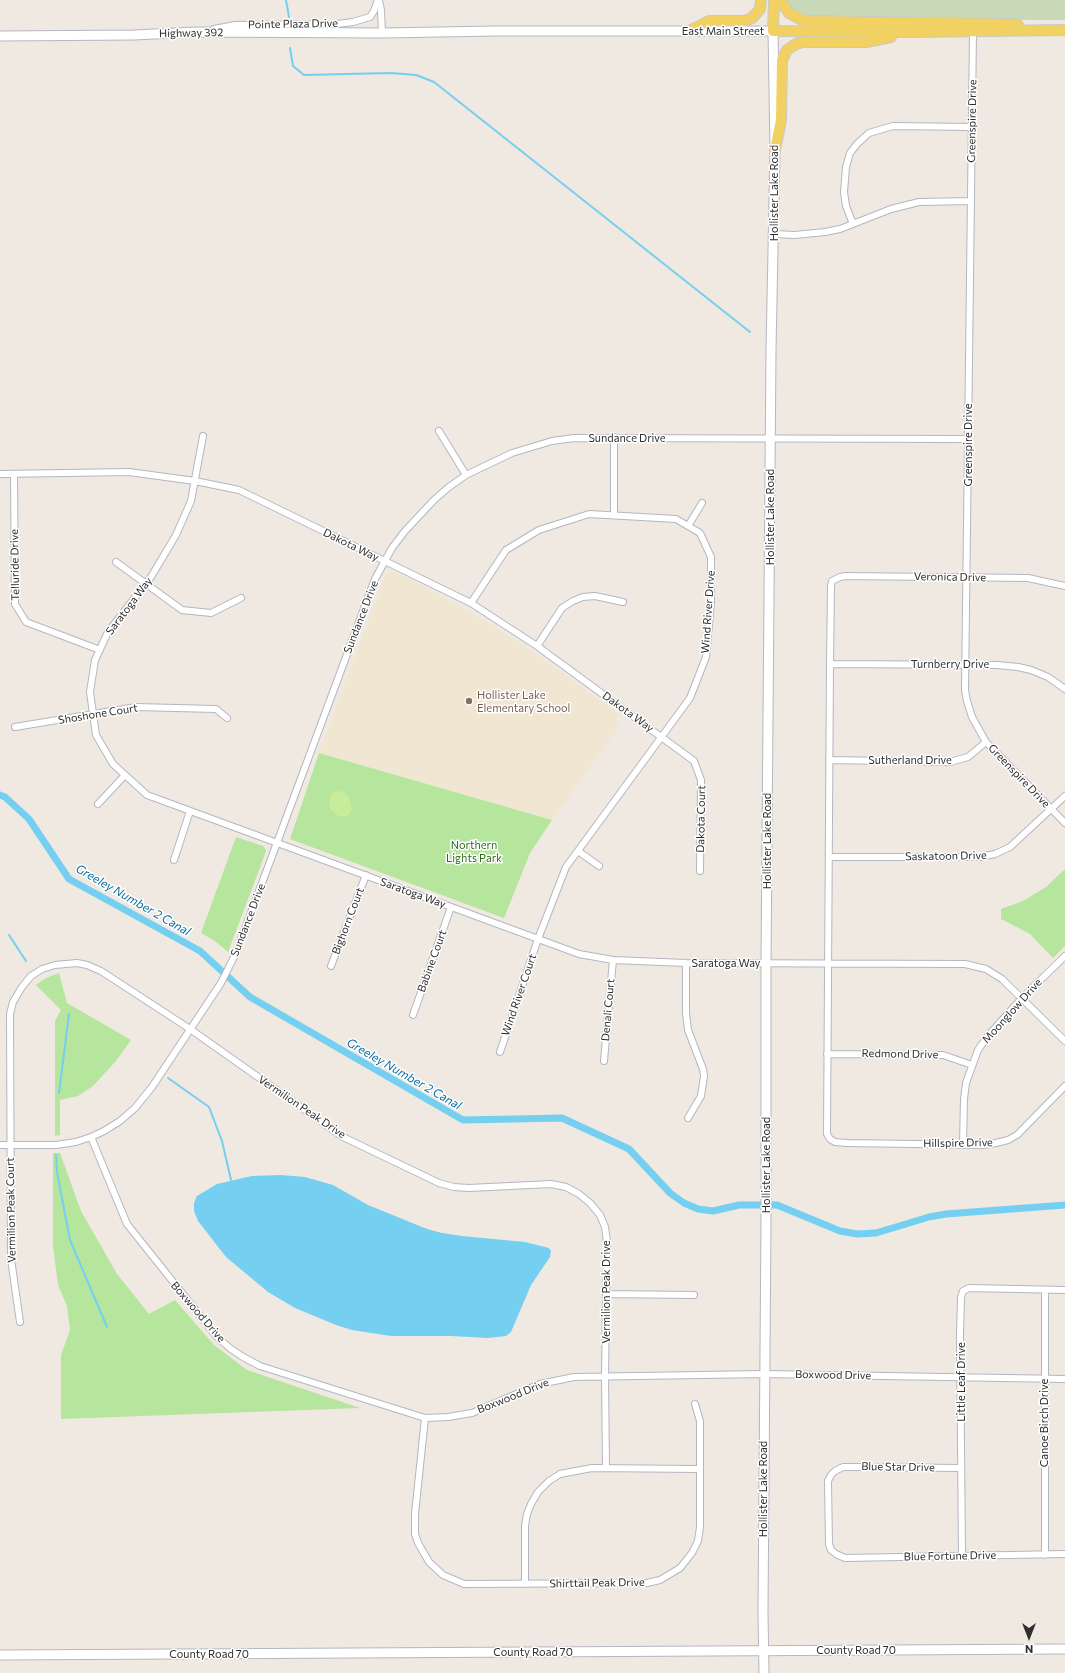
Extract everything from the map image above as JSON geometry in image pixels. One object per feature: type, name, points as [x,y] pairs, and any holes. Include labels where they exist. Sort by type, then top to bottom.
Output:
[{"type":"main road","points":[[689,31],[709,21],[745,21],[752,18],[760,9],[762,0]]},
{"type":"main road","points":[[773,32],[774,0]]},
{"type":"main road","points":[[780,0],[789,13],[795,18],[804,21],[1007,24],[1054,30]]},
{"type":"main road","name":"East Main Street","points":[[773,32],[1065,30]]},
{"type":"main road","points":[[775,150],[781,120],[782,60],[787,50],[796,44],[803,42],[866,42],[913,32]]},
{"type":"street","name":"Pointe Plaza Drive","points":[[196,32],[235,25],[337,24],[353,22],[370,17],[378,0]]},
{"type":"street","name":"Pointe Plaza Drive","points":[[378,0],[381,10],[382,33]]},
{"type":"street","name":"East Main Street","points":[[382,33],[689,31],[773,32]]},
{"type":"street","name":"Greenspire Drive","points":[[973,31],[968,439],[968,577],[965,690],[972,717],[986,742],[1065,823]]},
{"type":"street","name":"Highway 392","points":[[0,36],[134,35],[196,32],[382,33]]},
{"type":"street","name":"Hollister Lake Road","points":[[764,1673],[766,963],[770,438],[775,150],[773,32]]},
{"type":"street","points":[[853,224],[844,200],[846,167],[850,153],[868,133],[893,126],[972,127]]},
{"type":"street","points":[[774,234],[795,235],[825,232],[853,224],[891,208],[919,202],[971,201]]},
{"type":"street","points":[[439,431],[466,475]]},
{"type":"street","name":"Saratoga Way","points":[[203,436],[191,501],[176,535],[145,584],[108,632],[95,660],[90,692],[96,735],[113,764],[147,795],[579,954],[613,960],[686,963],[976,966],[991,971],[1002,979],[1065,1041]]},
{"type":"street","points":[[614,437],[614,515]]},
{"type":"street","name":"Sundance Drive","points":[[0,1145],[56,1145],[76,1142],[91,1137],[120,1121],[135,1108],[152,1087],[221,983],[233,961],[367,598],[384,561],[419,514],[466,475],[491,461],[531,446],[574,438],[968,439]]},
{"type":"street","name":"Dakota Way","points":[[0,474],[129,472],[194,481],[239,490],[471,603],[537,646],[662,736]]},
{"type":"street","name":"Telluride Drive","points":[[14,474],[15,604],[26,622],[100,650]]},
{"type":"street","points":[[688,526],[702,502]]},
{"type":"street","name":"Wind River Drive","points":[[471,603],[506,550],[539,530],[589,514],[676,519],[700,534],[711,557],[711,602],[706,657],[690,698],[566,867],[538,939]]},
{"type":"street","points":[[116,562],[182,610],[211,613],[241,598]]},
{"type":"street","name":"Veronica Drive","points":[[830,664],[831,586],[835,578],[845,576],[1028,578],[1053,582],[1065,586]]},
{"type":"street","points":[[537,646],[562,608],[573,601],[583,597],[595,596],[623,602]]},
{"type":"street","points":[[827,1054],[830,664]]},
{"type":"street","name":"Turnberry Drive","points":[[830,664],[998,665],[1031,670],[1048,677],[1065,688]]},
{"type":"street","name":"Shoshone Court","points":[[15,727],[136,707],[216,709],[227,718]]},
{"type":"street","name":"Dakota Court","points":[[662,736],[694,761],[701,780],[700,871]]},
{"type":"street","name":"Sutherland Drive","points":[[829,760],[950,762],[968,757],[986,742]]},
{"type":"street","points":[[98,804],[125,775]]},
{"type":"street","name":"Saskatoon Drive","points":[[829,857],[980,857],[995,854],[1010,847],[1052,810],[1065,796]]},
{"type":"street","points":[[174,860],[190,811]]},
{"type":"street","points":[[578,851],[599,866]]},
{"type":"street","name":"Bighorn Court","points":[[330,966],[366,875]]},
{"type":"street","name":"Babine Court","points":[[413,1015],[451,907]]},
{"type":"street","name":"Wind River Court","points":[[500,1052],[538,939]]},
{"type":"street","name":"Moonglow Drive","points":[[963,1144],[964,1099],[966,1083],[978,1050],[987,1037],[1022,998],[1065,956]]},
{"type":"street","name":"Denali Court","points":[[604,1061],[613,960]]},
{"type":"street","name":"Vermilion Peak Drive","points":[[11,1145],[10,1014],[13,1002],[31,976],[42,969],[55,965],[77,963],[86,965],[101,971],[190,1029],[343,1137],[439,1183],[454,1187],[469,1188],[551,1184],[566,1186],[579,1194],[590,1203],[600,1215],[605,1227],[605,1376]]},
{"type":"street","points":[[686,963],[686,1012],[688,1030],[703,1069],[704,1076],[701,1096],[688,1118]]},
{"type":"street","name":"Redmond Drive","points":[[827,1054],[943,1055],[972,1065]]},
{"type":"street","name":"Hillspire Drive","points":[[827,1054],[827,1130],[830,1139],[835,1142],[983,1145],[1008,1140],[1026,1126],[1065,1086]]},
{"type":"street","name":"Boxwood Drive","points":[[91,1137],[127,1224],[217,1337],[243,1357],[260,1366],[425,1418],[472,1413],[540,1384],[574,1377],[764,1374],[1065,1379]]},
{"type":"street","name":"Vermilion Peak Court","points":[[11,1145],[10,1259],[20,1322]]},
{"type":"street","name":"Little Leaf Drive","points":[[962,1556],[961,1297],[963,1291],[969,1288],[1045,1290]]},
{"type":"street","points":[[1045,1290],[1065,1290]]},
{"type":"street","name":"Canoe Birch Drive","points":[[1045,1290],[1045,1555]]},
{"type":"street","points":[[606,1294],[694,1295]]},
{"type":"street","points":[[605,1376],[606,1468]]},
{"type":"street","name":"Shirttail Peak Drive","points":[[425,1418],[415,1514],[415,1534],[429,1562],[443,1575],[464,1584],[647,1583],[660,1580],[671,1575],[687,1560],[698,1541],[700,1527],[700,1421],[695,1404]]},
{"type":"street","name":"Blue Star Drive","points":[[836,1554],[829,1544],[828,1481],[835,1471],[843,1467],[961,1468]]},
{"type":"street","points":[[525,1584],[525,1526],[531,1504],[538,1492],[549,1481],[560,1474],[575,1470],[606,1468],[699,1469]]},
{"type":"street","name":"Blue Fortune Drive","points":[[836,1554],[845,1558],[1065,1554]]},
{"type":"street","name":"County Road 70","points":[[0,1655],[1065,1649]]},
{"type":"shaded area","name":"Hollister Lake Elementary School","points":[[390,572],[412,580],[490,624],[553,666],[620,715],[616,721],[620,725],[552,820],[319,753],[385,577]]},
{"type":"green space","points":[[785,0],[1065,0],[1065,20],[808,19],[795,13]]},
{"type":"green space","name":"Northern Lights Park","points":[[319,753],[552,820],[530,853],[504,918],[290,839]]},
{"type":"green space","points":[[336,791],[344,792],[350,800],[352,809],[349,815],[340,817],[331,810],[329,806],[330,797],[332,793]]},
{"type":"green space","points":[[236,837],[263,846],[266,850],[228,952],[215,941],[201,933]]},
{"type":"green space","points":[[1065,869],[1065,946],[1053,958],[1030,934],[1001,919],[1001,909],[1023,901],[1046,887]]},
{"type":"green space","points":[[59,973],[67,1003],[131,1040],[116,1061],[93,1086],[78,1096],[60,1100],[60,1135],[55,1136],[55,1021],[61,1010],[36,985],[46,978]]},
{"type":"green space","points":[[53,1153],[60,1153],[81,1211],[117,1274],[149,1314],[175,1300],[214,1345],[247,1370],[360,1408],[61,1419],[61,1355],[70,1330],[67,1306],[58,1285],[53,1246]]},
{"type":"water","points":[[281,1175],[305,1177],[333,1185],[368,1205],[427,1229],[462,1236],[525,1242],[549,1248],[551,1251],[550,1257],[531,1285],[511,1332],[506,1336],[488,1338],[451,1336],[391,1336],[352,1330],[295,1308],[268,1292],[226,1257],[198,1221],[194,1211],[194,1203],[197,1196],[217,1184],[252,1176]]},
{"type":"waterway","points":[[286,0],[289,17]]},
{"type":"waterway","points":[[290,48],[293,66],[304,75],[391,73],[416,75],[434,82],[750,332]]},
{"type":"waterway","name":"Greeley Number 2 Canal","points":[[0,795],[5,797],[29,819],[69,879],[200,951],[250,997],[463,1120],[562,1118],[629,1149],[670,1193],[684,1203],[698,1209],[713,1211],[739,1205],[777,1205],[840,1231],[857,1234],[876,1233],[929,1217],[946,1214],[1065,1205]]},
{"type":"waterway","points":[[9,935],[26,961]]},
{"type":"waterway","points":[[59,1093],[69,1014]]},
{"type":"waterway","points":[[168,1078],[209,1107],[222,1141],[231,1180]]},
{"type":"waterway","points":[[56,1155],[57,1172],[70,1240],[107,1327]]},
{"type":"place","name":"Hollister Lake Elementary School","points":[[469,701]]}]
